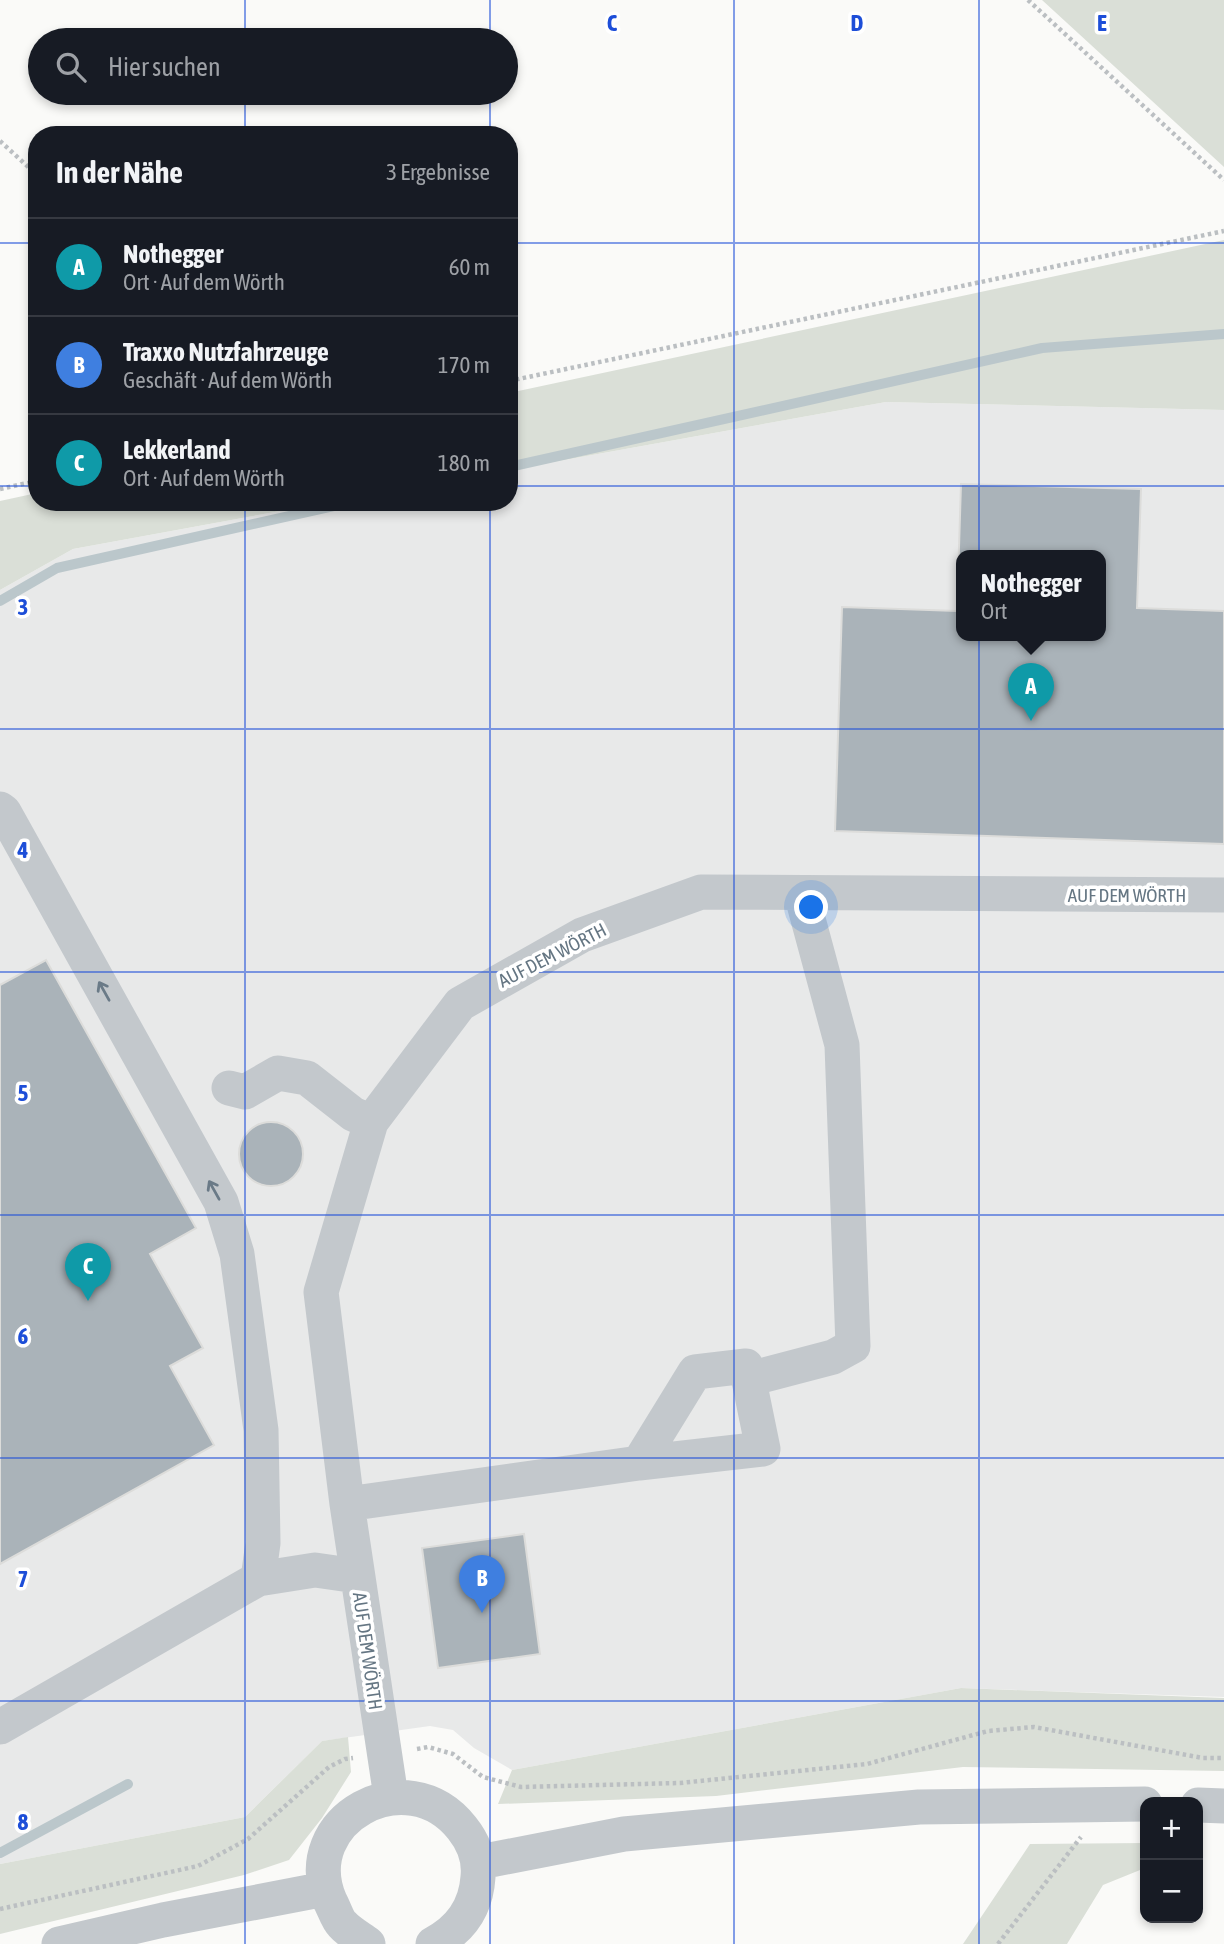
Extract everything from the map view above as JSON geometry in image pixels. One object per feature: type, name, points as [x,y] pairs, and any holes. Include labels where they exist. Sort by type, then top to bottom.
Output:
[{"type":"street","points":[[0,809],[221,1202],[237,1254],[261,1430],[263,1544],[258,1579]]},
{"type":"street","name":"AUF DEM WÖRTH","points":[[391,1797],[347,1504],[321,1292],[371,1122],[460,1004],[582,934],[701,892],[1224,895]]},
{"type":"street","points":[[749,1379],[833,1357],[853,1346],[842,1045],[801,892]]},
{"type":"street","points":[[229,1088],[245,1091],[278,1073],[307,1078],[353,1114],[371,1122]]},
{"type":"street","points":[[347,1504],[639,1463],[763,1449],[746,1366],[695,1372],[639,1463]]},
{"type":"street","points":[[0,1727],[258,1579],[315,1570],[357,1576]]},
{"type":"street","points":[[368,1944],[340,1923],[325,1889],[325,1858],[335,1833],[344,1821],[366,1805],[391,1797],[428,1801],[451,1814],[470,1838],[480,1862],[477,1891],[467,1916],[449,1936],[433,1944]]},
{"type":"street","points":[[480,1862],[624,1834],[919,1807],[1140,1804]]},
{"type":"street","points":[[1203,1805],[1224,1806]]},
{"type":"street","points":[[59,1944],[163,1920],[325,1889]]},
{"type":"path","points":[[1028,0],[1224,180]]},
{"type":"path","points":[[0,141],[28,167]]},
{"type":"path","points":[[518,379],[1224,231]]},
{"type":"path","points":[[0,489],[28,483]]},
{"type":"path","points":[[0,1909],[198,1866],[248,1839],[329,1767],[345,1759],[428,1747],[453,1754],[483,1777],[521,1787],[680,1783],[867,1764],[988,1731],[1034,1727],[1203,1758],[1224,1758]]},
{"type":"path","points":[[998,1944],[1110,1803]]},
{"type":"shaded area","points":[[1042,0],[1224,0],[1224,167]]},
{"type":"shaded area","points":[[1224,240],[1224,410],[886,402],[518,468],[518,391]]},
{"type":"shaded area","points":[[886,402],[1224,410],[1224,1697],[961,1688],[512,1770],[474,1748],[453,1730],[430,1726],[322,1741],[245,1817],[0,1864],[0,590],[73,549],[280,511],[518,511],[518,468]]},
{"type":"shaded area","points":[[28,495],[28,511],[280,511],[73,549],[0,590],[0,501]]},
{"type":"shaded area","points":[[961,1688],[1224,1698],[1224,1771],[963,1767],[716,1796],[498,1804],[512,1770]]},
{"type":"shaded area","points":[[348,1737],[351,1772],[322,1818],[289,1860],[244,1875],[0,1934],[0,1864],[245,1817],[322,1741]]},
{"type":"shaded area","points":[[1140,1843],[1140,1870],[1103,1885],[1067,1944],[963,1944],[1030,1844]]},
{"type":"building","points":[[961,484],[1141,489],[1137,608],[1224,611],[1224,844],[835,831],[842,607],[956,611],[956,641],[1106,641],[1106,550],[959,550]]},
{"type":"building","points":[[46,960],[196,1228],[150,1254],[203,1348],[170,1366],[214,1445],[0,1564],[0,985]]},
{"type":"building","points":[[271,1122],[283,1124],[294,1131],[301,1142],[301,1166],[294,1177],[283,1184],[271,1186],[259,1184],[248,1177],[241,1166],[239,1154],[241,1142],[248,1131],[259,1124]]},
{"type":"building","points":[[524,1534],[540,1654],[438,1668],[422,1548]]},
{"type":"waterway","points":[[518,465],[1042,348],[1224,334]]},
{"type":"waterway","points":[[0,601],[57,568],[312,511]]},
{"type":"waterway","points":[[0,1853],[128,1784]]},
{"type":"place","name":"Nothegger","points":[[1031,721]]},
{"type":"place","name":"Lekkerland","points":[[88,1301]]},
{"type":"place","name":"Traxxo Nutzfahrzeuge","points":[[482,1613]]}]
